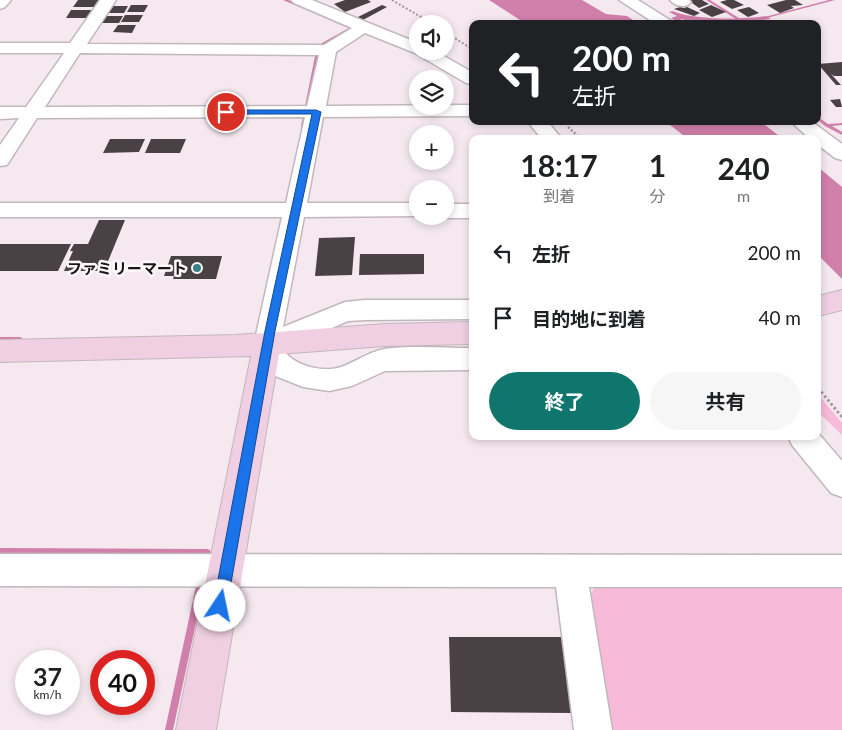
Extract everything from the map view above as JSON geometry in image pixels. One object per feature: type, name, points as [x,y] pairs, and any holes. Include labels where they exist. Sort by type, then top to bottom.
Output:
[{"type":"street","points":[[0,4],[3,0]]},
{"type":"street","points":[[0,160],[108,0]]},
{"type":"street","points":[[298,0],[409,45]]},
{"type":"street","points":[[627,0],[661,20]]},
{"type":"street","points":[[0,48],[323,50],[364,27]]},
{"type":"street","points":[[196,730],[268,344],[297,209],[310,112],[323,50]]},
{"type":"street","points":[[438,60],[469,77]]},
{"type":"street","points":[[0,113],[469,111]]},
{"type":"street","points":[[540,125],[549,135]]},
{"type":"street","points":[[804,125],[817,135]]},
{"type":"street","points":[[821,138],[842,154]]},
{"type":"street","points":[[0,210],[409,210]]},
{"type":"street","points":[[454,210],[469,211]]},
{"type":"street","points":[[821,305],[842,300]]},
{"type":"street","points":[[268,344],[345,312],[365,310],[469,310]]},
{"type":"street","points":[[0,351],[268,344],[385,335],[469,333]]},
{"type":"street","points":[[268,344],[277,362],[282,367],[298,375],[317,378],[343,378],[372,362],[386,360],[469,359]]},
{"type":"street","points":[[805,440],[842,483]]},
{"type":"street","points":[[0,570],[842,570]]},
{"type":"street","points":[[570,570],[593,730]]},
{"type":"path","points":[[392,0],[418,15]]},
{"type":"path","points":[[454,38],[469,48]]},
{"type":"path","points":[[572,130],[577,135]]},
{"type":"path","points":[[821,392],[842,416]]},
{"type":"shaded area","points":[[489,0],[582,0],[606,14],[627,16],[633,20],[520,20]]},
{"type":"shaded area","points":[[673,11],[705,18],[732,19],[766,16],[771,19],[674,20],[671,18],[677,16],[669,12]]},
{"type":"shaded area","points":[[670,125],[765,125],[778,135],[683,135]]},
{"type":"shaded area","points":[[821,170],[842,187],[842,279],[821,258]]},
{"type":"shaded area","points":[[821,398],[842,423],[842,435],[821,415]]},
{"type":"shaded area","points":[[598,583],[842,583],[842,730],[608,730],[588,597]]},
{"type":"building","points":[[78,0],[101,0],[97,7],[73,7]]},
{"type":"building","points":[[345,0],[368,0],[371,2],[345,12],[334,4]]},
{"type":"building","points":[[688,0],[702,0],[709,4],[699,8]]},
{"type":"building","points":[[734,0],[744,5],[732,9],[720,2]]},
{"type":"building","points":[[786,0],[795,0],[803,5],[791,6],[794,8],[780,13],[767,5]]},
{"type":"building","points":[[131,5],[148,5],[144,12],[127,12]]},
{"type":"building","points":[[382,5],[387,7],[361,21],[356,18]]},
{"type":"building","points":[[711,5],[726,12],[712,17],[699,10]]},
{"type":"building","points":[[111,6],[128,6],[124,13],[107,13]]},
{"type":"building","points":[[687,7],[700,13],[694,16],[674,9]]},
{"type":"building","points":[[749,7],[759,13],[748,17],[737,10]]},
{"type":"building","points":[[71,10],[94,10],[90,18],[66,18]]},
{"type":"building","points":[[125,15],[143,15],[139,22],[121,22]]},
{"type":"building","points":[[105,16],[123,16],[119,23],[101,23]]},
{"type":"building","points":[[118,25],[136,25],[132,33],[113,32]]},
{"type":"building","points":[[842,62],[842,76],[831,74],[841,85],[836,85],[821,68],[821,64]]},
{"type":"building","points":[[840,99],[842,107],[836,107],[830,100]]},
{"type":"building","points":[[110,139],[145,139],[139,152],[103,153]]},
{"type":"building","points":[[151,139],[186,139],[180,153],[145,153]]},
{"type":"building","points":[[99,220],[125,220],[104,271],[64,271],[74,244],[88,244]]},
{"type":"building","points":[[355,237],[352,275],[315,276],[319,238]]},
{"type":"building","points":[[0,244],[71,244],[58,271],[0,271]]},
{"type":"building","points":[[360,254],[424,254],[424,274],[359,275]]},
{"type":"building","points":[[171,256],[222,256],[216,279],[173,279],[174,276],[164,276]]},
{"type":"building","points":[[449,637],[562,637],[572,713],[451,712]]},
{"type":"waterway","points":[[285,0],[352,28],[323,44],[317,56],[303,126]]},
{"type":"waterway","points":[[708,0],[740,20]]},
{"type":"waterway","points":[[759,19],[833,0]]},
{"type":"waterway","points":[[821,120],[827,125]]},
{"type":"waterway","points":[[827,125],[842,124]]},
{"type":"waterway","points":[[827,125],[842,134]]},
{"type":"waterway","points":[[0,339],[19,339]]},
{"type":"waterway","points":[[0,552],[207,553]]},
{"type":"waterway","points":[[169,730],[200,586]]},
{"type":"place","name":"ファミリーマート","points":[[197,268]]},
{"type":"route","points":[[220,606],[270,331],[316,112],[226,112]]}]
